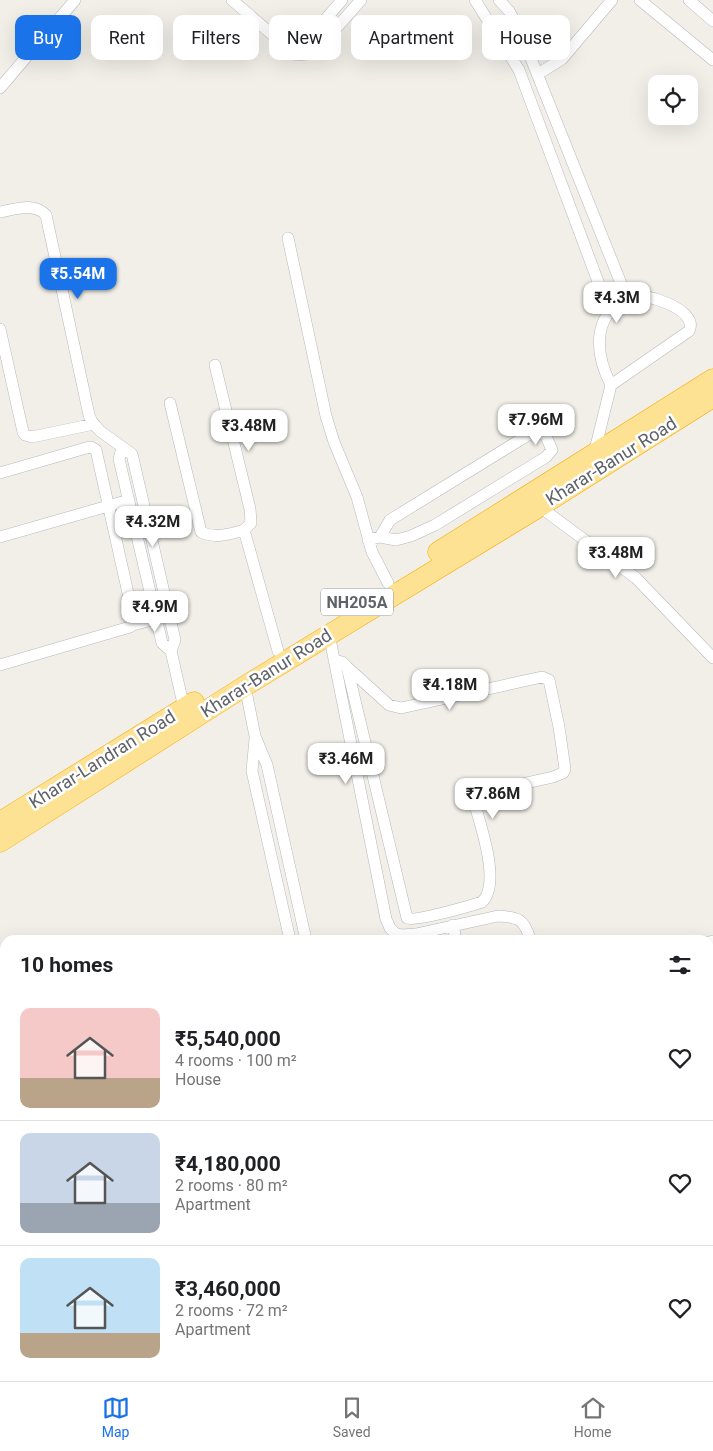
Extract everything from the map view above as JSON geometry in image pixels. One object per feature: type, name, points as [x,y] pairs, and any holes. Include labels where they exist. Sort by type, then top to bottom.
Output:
[{"type":"highway","name":"Kharar-Landran Road","points":[[0,822],[184,708],[261,669],[278,651],[388,583],[534,501],[594,454],[713,379]]},
{"type":"highway","name":"Kharar-Banur Road","points":[[0,842],[245,686],[261,669],[329,634],[534,501],[713,397]]},
{"type":"street","points":[[0,88],[75,0]]},
{"type":"street","points":[[232,0],[269,32]]},
{"type":"street","points":[[329,15],[342,0]]},
{"type":"street","points":[[341,23],[361,0]]},
{"type":"street","points":[[475,0],[519,70],[609,311]]},
{"type":"street","points":[[499,0],[509,11],[518,26],[626,296]]},
{"type":"street","points":[[538,74],[562,59],[612,0]]},
{"type":"street","points":[[640,0],[713,60]]},
{"type":"street","points":[[689,0],[713,20]]},
{"type":"street","points":[[0,212],[30,207],[38,208],[46,215],[89,415],[100,431],[132,454],[175,640],[171,651],[184,708]]},
{"type":"street","points":[[288,238],[326,416],[334,442],[357,497],[368,540],[378,566],[388,583]]},
{"type":"street","points":[[594,454],[611,385],[689,331],[690,327],[687,318],[672,304],[646,296],[626,296],[609,311],[600,329],[599,351],[603,370],[611,385]]},
{"type":"street","points":[[0,329],[25,435],[32,437],[94,424]]},
{"type":"street","points":[[170,403],[201,532],[216,536],[244,530],[251,523],[250,509],[215,365]]},
{"type":"street","points":[[368,540],[380,537],[396,540],[434,525],[546,457],[552,450],[545,434],[533,432],[390,520],[380,537]]},
{"type":"street","points":[[0,473],[91,447],[94,449],[97,453],[109,506],[134,620],[133,625]]},
{"type":"street","points":[[122,448],[119,459],[162,644],[171,651]]},
{"type":"street","points":[[0,537],[129,500]]},
{"type":"street","points":[[534,501],[636,578],[713,658]]},
{"type":"street","points":[[244,530],[278,651]]},
{"type":"street","points":[[0,665],[169,615]]},
{"type":"street","points":[[329,634],[386,919],[390,928],[396,934],[409,935],[498,916],[512,916],[523,922],[529,935]]},
{"type":"street","points":[[334,660],[342,662],[389,705],[401,708],[542,678],[549,680],[559,727],[565,769],[553,777],[476,796],[476,805],[488,855],[490,872],[489,891],[482,902],[411,920],[406,916],[347,667]]},
{"type":"street","points":[[245,686],[255,736],[267,765],[305,935]]},
{"type":"street","points":[[255,736],[252,771],[289,935]]},
{"type":"street","points":[[453,925],[455,935]]}]
